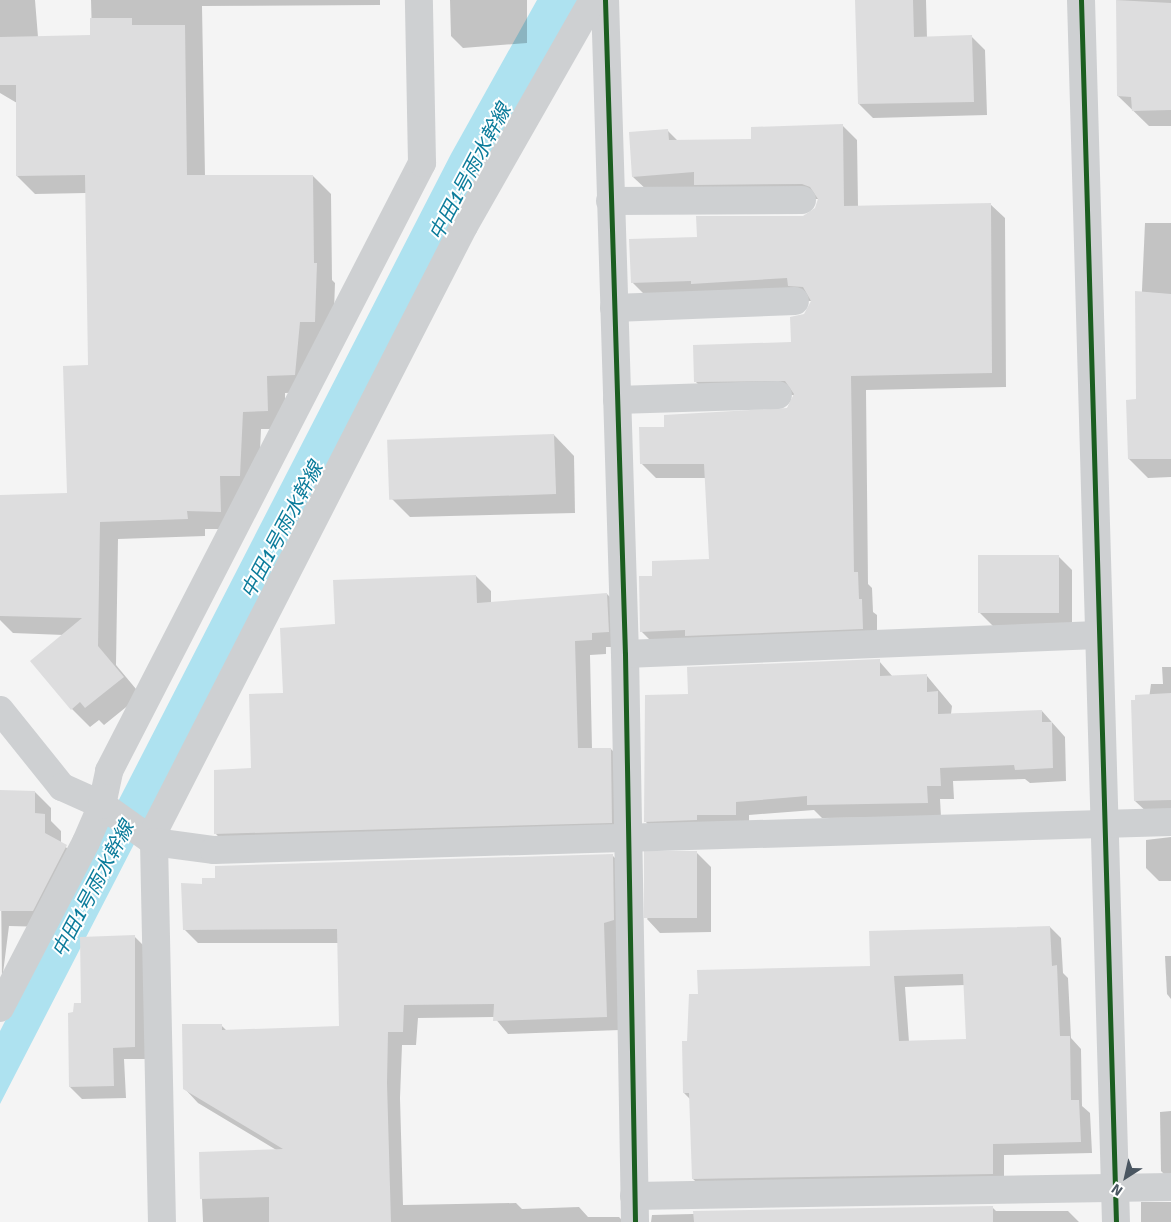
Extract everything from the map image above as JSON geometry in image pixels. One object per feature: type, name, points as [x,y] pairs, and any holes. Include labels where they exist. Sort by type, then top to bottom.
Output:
[{"type":"street","points":[[0,1008],[86,842],[102,804],[109,771],[422,163],[419,0]]},
{"type":"street","points":[[162,1222],[152,841],[464,226],[593,0]]},
{"type":"street","points":[[605,0],[625,654],[626,838],[634,1209],[1171,1187]]},
{"type":"street","points":[[1081,0],[1103,824],[1116,1222]]},
{"type":"street","points":[[610,201],[802,200]]},
{"type":"street","points":[[614,308],[795,300]]},
{"type":"street","points":[[617,400],[778,394]]},
{"type":"street","points":[[625,654],[1098,635]]},
{"type":"street","points":[[0,710],[62,788],[102,804],[152,841],[214,850],[1171,822]]},
{"type":"water","name":"中田1号雨水幹線","points":[[537,0],[578,0],[263,594],[0,1104],[0,1031],[451,154]]},
{"type":"building","points":[[855,0],[913,0],[914,37],[972,35],[974,102],[858,104]]},
{"type":"building","points":[[1116,0],[1171,3],[1171,110],[1132,111],[1131,97],[1117,96]]},
{"type":"building","points":[[90,18],[132,18],[132,25],[185,25],[187,175],[313,175],[314,263],[317,263],[315,322],[300,322],[295,375],[267,376],[268,411],[243,412],[240,476],[220,476],[221,512],[187,511],[188,519],[100,522],[98,646],[124,677],[85,708],[80,702],[71,710],[30,661],[82,618],[0,616],[0,495],[67,493],[63,366],[88,365],[85,175],[16,176],[16,85],[0,85],[0,37],[90,35]]},
{"type":"building","points":[[843,124],[844,206],[991,203],[992,373],[851,376],[854,572],[858,572],[859,599],[862,599],[863,629],[685,636],[685,630],[640,632],[639,576],[652,576],[652,561],[709,559],[704,464],[640,464],[639,427],[664,427],[664,415],[787,408],[794,394],[785,381],[694,382],[693,345],[791,342],[790,317],[804,314],[811,301],[803,287],[788,286],[787,278],[691,284],[691,281],[631,283],[629,239],[697,237],[696,216],[803,216],[815,208],[818,199],[810,187],[802,184],[694,185],[694,172],[632,177],[629,132],[668,129],[669,140],[751,139],[751,127]]},
{"type":"building","points":[[1135,291],[1171,294],[1171,459],[1128,459],[1126,400],[1136,399]]},
{"type":"building","points":[[554,434],[556,494],[389,500],[387,440]]},
{"type":"building","points":[[978,555],[1059,555],[1059,613],[978,613]]},
{"type":"building","points":[[476,575],[477,603],[607,593],[609,632],[592,633],[592,640],[575,641],[578,748],[611,748],[612,823],[214,834],[214,770],[251,768],[249,694],[283,693],[280,628],[335,624],[333,580]]},
{"type":"building","points":[[880,659],[880,676],[927,674],[927,692],[938,691],[938,714],[1042,710],[1042,722],[1052,722],[1053,768],[1015,770],[1014,765],[940,768],[941,786],[927,786],[928,803],[807,805],[807,796],[736,802],[736,815],[697,815],[697,820],[644,822],[645,695],[688,694],[687,667]]},
{"type":"building","points":[[1171,693],[1171,800],[1134,801],[1131,700],[1135,700],[1135,695]]},
{"type":"building","points":[[0,790],[35,791],[35,813],[45,814],[45,833],[67,845],[33,911],[0,911]]},
{"type":"building","points":[[644,851],[697,851],[697,918],[644,918]]},
{"type":"building","points":[[613,854],[614,920],[604,923],[607,1017],[493,1021],[494,1004],[404,1005],[403,1032],[388,1032],[387,1083],[391,1222],[269,1222],[269,1197],[200,1199],[199,1152],[283,1149],[183,1089],[182,1024],[222,1024],[222,1030],[339,1026],[337,929],[183,930],[181,883],[202,884],[202,878],[215,878],[215,866]]},
{"type":"building","points":[[1050,926],[1052,966],[1057,965],[1060,1036],[1070,1036],[1071,1100],[1079,1100],[1081,1142],[993,1144],[993,1174],[692,1179],[689,1093],[683,1093],[682,1041],[687,1041],[689,994],[698,994],[697,970],[870,966],[869,931]],"holes":[[[963,974],[966,1039],[899,1041],[894,976]]]},
{"type":"building","points":[[135,935],[135,1047],[113,1048],[114,1086],[69,1087],[68,1013],[73,1012],[74,1003],[81,1003],[80,937]]},
{"type":"building","points":[[993,1206],[993,1222],[694,1222],[693,1211]]},
{"type":"cycle path","points":[[605,0],[625,654],[635,1222]]},
{"type":"cycle path","points":[[1081,0],[1116,1222]]}]
